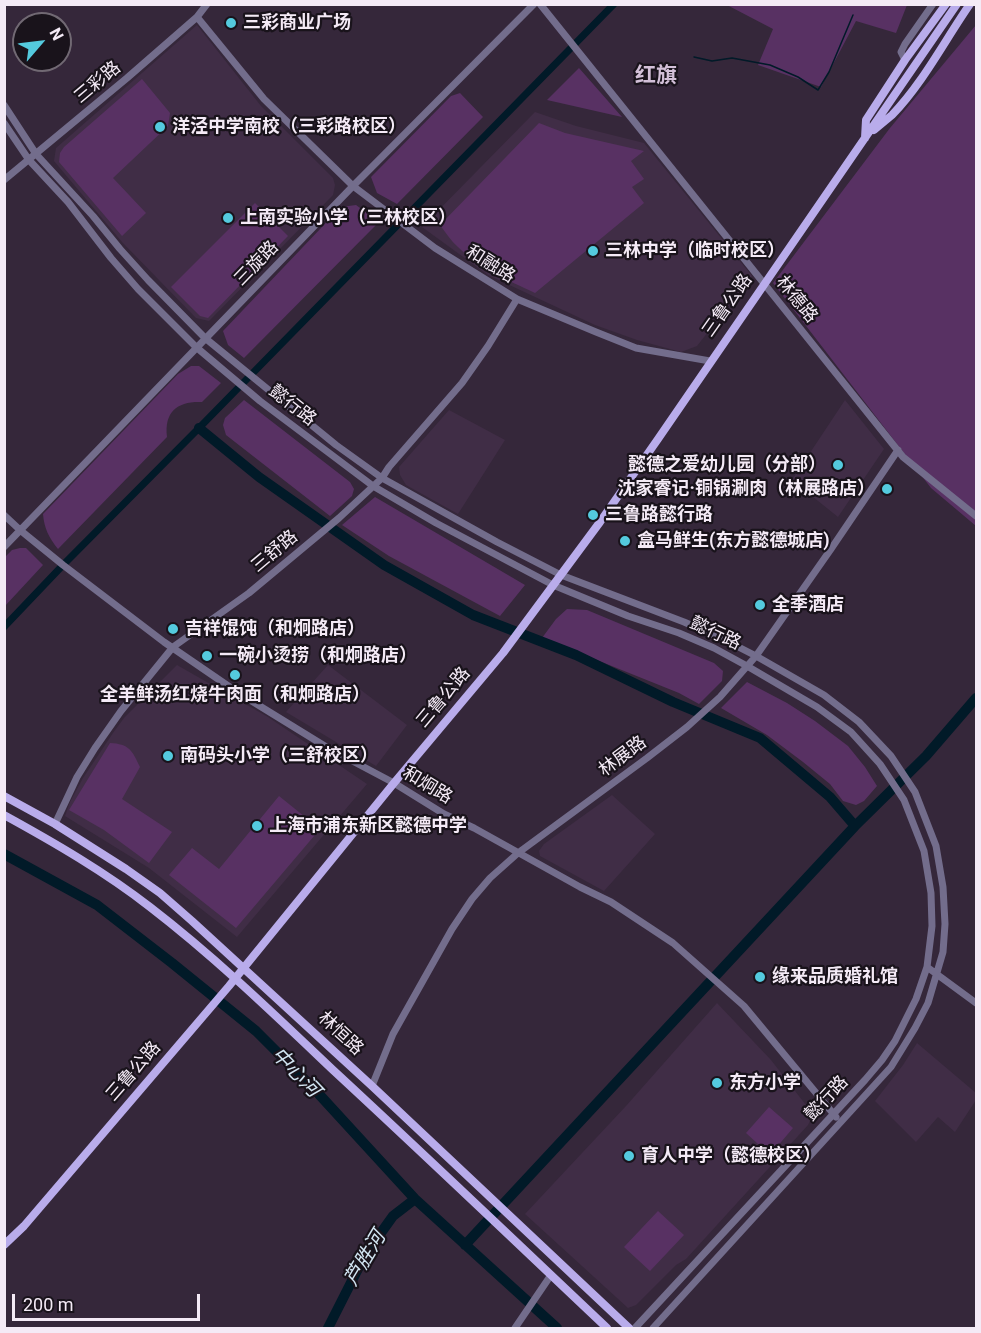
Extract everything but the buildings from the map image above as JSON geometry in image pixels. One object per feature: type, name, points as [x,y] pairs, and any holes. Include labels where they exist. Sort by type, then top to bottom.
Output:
[{"type":"main road","name":"三鲁公路","points":[[865,138],[866,120],[945,4]]},
{"type":"main road","name":"三鲁公路","points":[[4,1245],[24,1226],[210,1010],[394,783],[500,657],[658,439],[957,4]]},
{"type":"main road","name":"三鲁公路","points":[[865,138],[905,99],[970,4]]},
{"type":"main road","name":"林恒路","points":[[4,796],[55,824],[126,868],[160,893],[372,1086],[629,1329]]},
{"type":"main road","name":"林恒路","points":[[4,815],[117,883],[158,913],[607,1329]]},
{"type":"street","name":"三彩路","points":[[4,180],[128,78],[197,17],[207,4]]},
{"type":"street","name":"三旋路","points":[[4,547],[352,186],[534,4]]},
{"type":"street","name":"林德路","points":[[540,4],[903,457],[976,516]]},
{"type":"street","points":[[905,60],[902,52],[905,44],[933,4]]},
{"type":"street","name":"和融路","points":[[197,17],[264,99],[352,186],[435,248],[517,299],[636,348],[710,361]]},
{"type":"street","name":"懿行路","points":[[4,105],[36,154],[148,280],[205,338],[336,445],[382,478],[561,575],[721,638],[824,695],[859,722],[891,756],[915,792],[936,846],[943,887],[945,924],[943,952],[928,1003],[897,1058],[883,1076],[653,1329]]},
{"type":"street","name":"懿行路","points":[[4,123],[29,159],[68,202],[104,250],[138,289],[196,348],[373,486],[436,523],[553,585],[714,648],[817,707],[852,732],[880,764],[904,800],[924,851],[931,892],[932,926],[927,967],[916,999],[895,1041],[871,1074],[635,1329]]},
{"type":"street","name":"三舒路","points":[[55,824],[77,777],[95,748],[121,711],[173,647],[240,600],[339,518],[382,478],[462,383],[517,299]]},
{"type":"street","name":"林展路","points":[[372,1086],[393,1034],[452,929],[472,899],[490,878],[518,853],[647,758],[687,727],[720,697],[756,656],[898,450]]},
{"type":"street","name":"和炯路","points":[[4,515],[63,565],[237,692],[328,748],[394,783],[444,814],[611,902],[673,943],[744,1006],[841,1123]]},
{"type":"street","points":[[927,967],[976,1003]]},
{"type":"street","points":[[515,1329],[551,1275]]},
{"type":"shaded area","points":[[727,5],[907,5],[896,33],[856,21],[821,87],[758,65],[773,29]]},
{"type":"shaded area","points":[[197,25],[261,106],[333,178],[335,185],[333,195],[209,321],[196,318],[122,242],[54,161],[56,148]]},
{"type":"shaded area","points":[[976,25],[976,526],[931,488],[773,283],[890,128]]},
{"type":"shaded area","points":[[579,68],[622,117],[547,100]]},
{"type":"shaded area","points":[[142,79],[170,113],[168,126],[113,178],[146,213],[122,236],[59,162],[60,153]]},
{"type":"shaded area","points":[[460,93],[483,117],[397,204],[377,193],[371,177],[451,96]]},
{"type":"shaded area","name":"三林中学（临时校区）","points":[[535,112],[576,126],[644,143],[752,276],[697,346],[681,352],[595,325],[488,275],[422,227]]},
{"type":"shaded area","points":[[539,123],[565,133],[644,151],[631,161],[644,179],[632,187],[644,203],[535,293],[476,262],[455,245],[440,225]]},
{"type":"shaded area","points":[[255,203],[288,236],[208,318],[200,316],[171,287]]},
{"type":"shaded area","points":[[356,205],[379,222],[244,358],[228,345],[223,331],[341,207]]},
{"type":"shaded area","points":[[191,366],[199,366],[221,383],[202,402],[186,403],[174,409],[168,420],[167,437],[58,549],[44,524],[43,514],[178,374]]},
{"type":"shaded area","points":[[244,400],[350,482],[354,489],[352,496],[330,516],[226,435],[223,425],[225,418]]},
{"type":"shaded area","name":"懿德之爱幼儿园（分部）","points":[[845,400],[884,449],[838,517],[792,480]]},
{"type":"shaded area","points":[[449,410],[505,440],[458,514],[406,485],[400,475],[399,467]]},
{"type":"shaded area","points":[[375,497],[525,585],[500,616],[389,556],[342,525]]},
{"type":"shaded area","points":[[26,548],[43,565],[5,606],[5,557],[12,550]]},
{"type":"shaded area","points":[[567,609],[587,610],[714,663],[723,671],[722,681],[699,704],[679,693],[542,638],[556,619]]},
{"type":"shaded area","points":[[177,665],[268,717],[367,784],[237,937],[149,868],[65,816],[83,778],[124,718]]},
{"type":"shaded area","points":[[328,665],[407,725],[376,766],[286,712]]},
{"type":"shaded area","points":[[747,682],[787,703],[848,746],[877,786],[864,801],[856,805],[843,801],[830,784],[803,762],[767,735],[721,708]]},
{"type":"shaded area","points":[[110,743],[129,749],[140,767],[122,799],[172,832],[149,863],[104,830],[69,810]]},
{"type":"shaded area","points":[[612,795],[655,834],[604,891],[540,856],[539,851],[544,844]]},
{"type":"shaded area","points":[[279,796],[320,829],[236,928],[169,875],[192,848],[219,869]]},
{"type":"shaded area","points":[[717,1003],[771,1060],[809,1109],[812,1117],[808,1125],[686,1259],[676,1265],[636,1305],[628,1308],[525,1214],[626,1106]]},
{"type":"shaded area","points":[[917,1043],[976,1093],[976,1100],[955,1132],[938,1117],[916,1142],[875,1101]]},
{"type":"shaded area","points":[[769,1107],[793,1128],[770,1155],[746,1133]]},
{"type":"shaded area","points":[[658,1211],[684,1235],[650,1271],[624,1247]]},
{"type":"waterway","points":[[4,627],[614,4]]},
{"type":"waterway","points":[[694,57],[712,61],[732,58],[770,65],[798,77],[818,90],[829,72],[853,15]]},
{"type":"waterway","points":[[199,428],[259,477],[384,565],[473,615],[576,655],[673,702],[760,738],[830,797],[855,826]]},
{"type":"waterway","points":[[465,1245],[855,826],[926,756],[976,698]]},
{"type":"waterway","name":"中心河","points":[[4,854],[97,905],[256,1031],[316,1091],[415,1199],[557,1328]]},
{"type":"waterway","name":"芦胜河","points":[[328,1328],[365,1255],[393,1216],[415,1199]]},
{"type":"place","name":"三彩商业广场","points":[[231,23]]},
{"type":"place","name":"洋泾中学南校（三彩路校区）","points":[[160,127]]},
{"type":"place","name":"上南实验小学（三林校区）","points":[[228,218]]},
{"type":"place","name":"三林中学（临时校区）","points":[[593,251]]},
{"type":"place","name":"懿德之爱幼儿园（分部）","points":[[838,465]]},
{"type":"place","name":"沈家睿记·铜锅涮肉（林展路店）","points":[[887,489]]},
{"type":"place","name":"三鲁路懿行路","points":[[593,515]]},
{"type":"place","name":"盒马鲜生(东方懿德城店)","points":[[625,541]]},
{"type":"place","name":"全季酒店","points":[[760,605]]},
{"type":"place","name":"吉祥馄饨（和炯路店）","points":[[173,629]]},
{"type":"place","name":"一碗小烫捞（和炯路店）","points":[[207,656]]},
{"type":"place","name":"全羊鲜汤红烧牛肉面（和炯路店）","points":[[235,675]]},
{"type":"place","name":"南码头小学（三舒校区）","points":[[168,756]]},
{"type":"place","name":"上海市浦东新区懿德中学","points":[[257,826]]},
{"type":"place","name":"缘来品质婚礼馆","points":[[760,977]]},
{"type":"place","name":"东方小学","points":[[717,1083]]},
{"type":"place","name":"育人中学（懿德校区）","points":[[629,1156]]},
{"type":"district","name":"红旗","points":[[656,77]]}]
